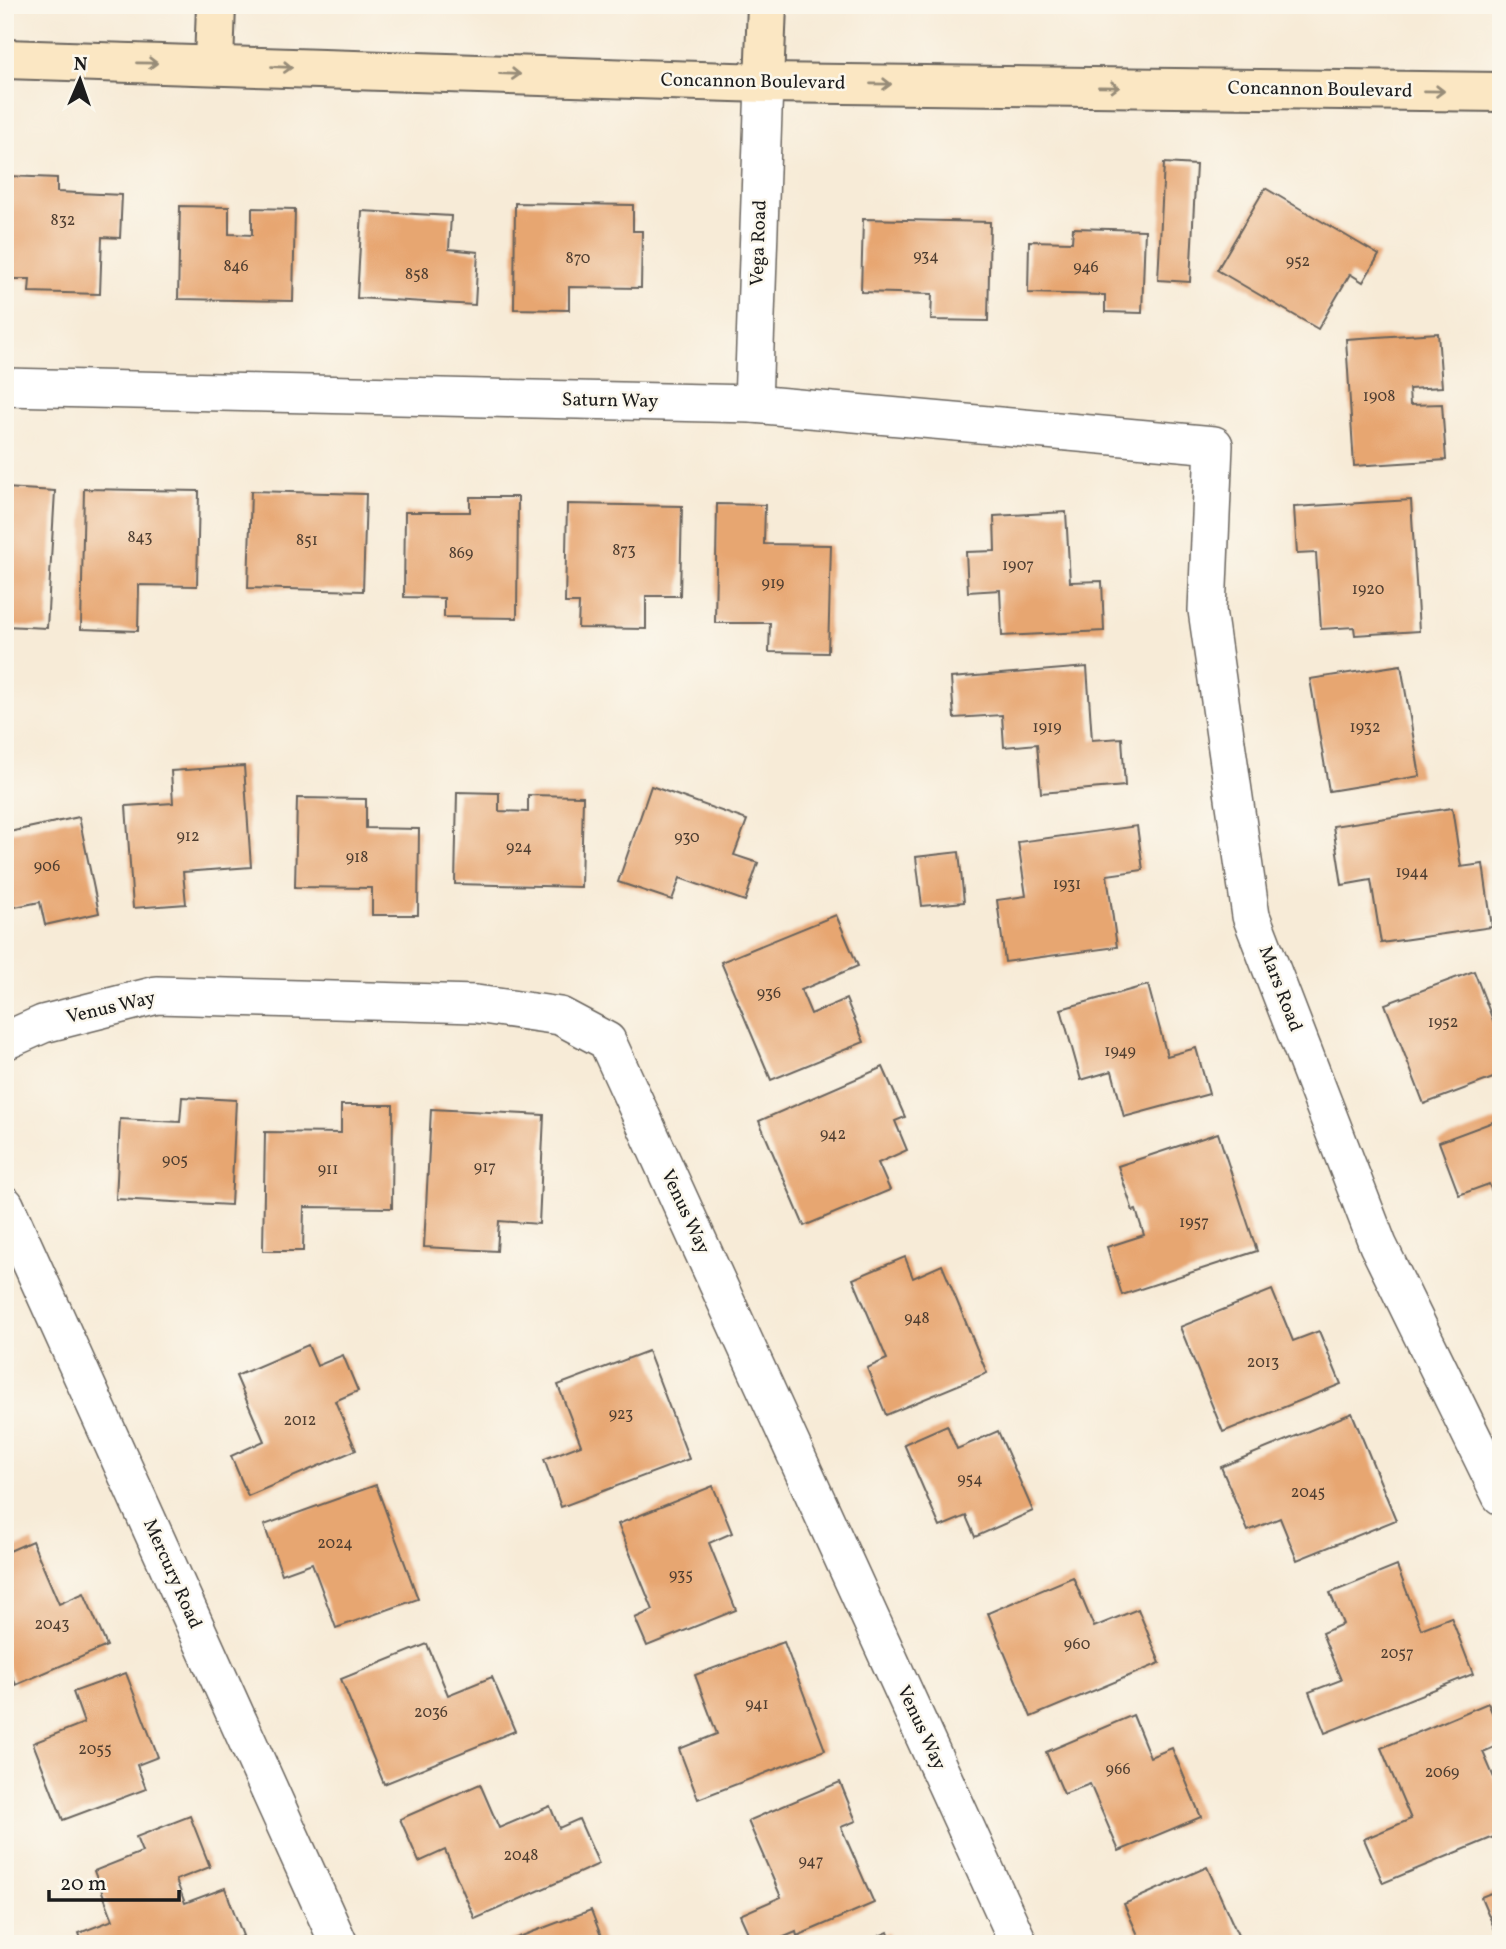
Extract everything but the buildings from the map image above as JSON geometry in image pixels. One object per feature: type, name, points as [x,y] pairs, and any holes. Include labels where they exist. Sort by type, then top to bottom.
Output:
[{"type":"main road","points":[[214,64],[216,5]]},
{"type":"main road","points":[[764,83],[767,5]]},
{"type":"main road","name":"Concannon Boulevard","points":[[5,59],[764,83],[1501,92]]},
{"type":"street","name":"Vega Road","points":[[753,404],[764,83]]},
{"type":"street","name":"Saturn Way","points":[[5,387],[753,404],[1214,445]]},
{"type":"street","name":"Mars Road","points":[[1214,445],[1206,610],[1251,916],[1378,1245],[1501,1496]]},
{"type":"street","name":"Venus Way","points":[[5,1041],[43,1024],[157,995],[476,1004],[560,1016],[607,1041],[1020,1944]]},
{"type":"street","name":"Mercury Road","points":[[5,1205],[339,1944]]}]
